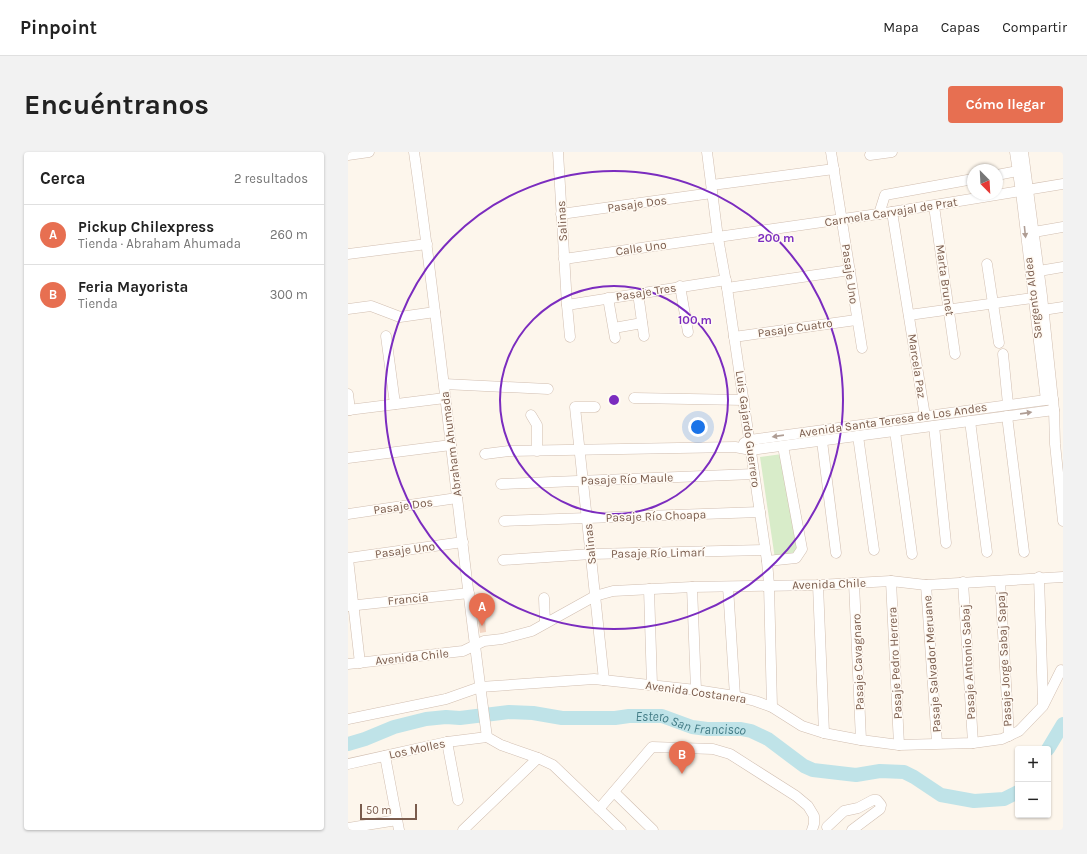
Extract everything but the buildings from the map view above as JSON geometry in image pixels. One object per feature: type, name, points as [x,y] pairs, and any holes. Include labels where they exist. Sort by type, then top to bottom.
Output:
[{"type":"street","points":[[348,155],[369,152]]},
{"type":"street","name":"Abraham Ahumada","points":[[414,152],[427,244],[486,732]]},
{"type":"street","name":"Salinas","points":[[558,152],[570,337]]},
{"type":"street","name":"Luis Gajardo Guerrero","points":[[706,152],[767,561],[772,707]]},
{"type":"street","name":"Pasaje Uno","points":[[831,152],[850,270],[856,320],[862,348]]},
{"type":"street","points":[[870,155],[892,152]]},
{"type":"street","name":"Sargento Aldea","points":[[1015,152],[1018,171],[1034,232],[1039,271],[1037,297],[1043,310],[1050,410],[1058,449],[1063,521]]},
{"type":"street","name":"Sargento Aldea","points":[[1024,152],[1024,191],[1049,399]]},
{"type":"street","name":"Pasaje Dos","points":[[561,214],[834,169]]},
{"type":"street","points":[[1003,174],[1018,171]]},
{"type":"street","points":[[880,214],[885,194],[967,180]]},
{"type":"street","name":"Carmela Carvajal de Prat","points":[[718,238],[934,206],[1063,184]]},
{"type":"street","name":"Marta Brunet","points":[[934,206],[955,354]]},
{"type":"street","name":"Marcela Paz","points":[[892,212],[924,416]]},
{"type":"street","points":[[1034,232],[1063,227]]},
{"type":"street","name":"Calle Uno","points":[[564,259],[718,238]]},
{"type":"street","points":[[348,254],[427,244]]},
{"type":"street","points":[[988,264],[999,343]]},
{"type":"street","points":[[1039,271],[1063,267]]},
{"type":"street","name":"Pasaje Tres","points":[[567,305],[680,286],[726,284],[850,270]]},
{"type":"street","points":[[680,286],[688,332]]},
{"type":"street","points":[[638,293],[644,336]]},
{"type":"street","points":[[909,315],[1037,297]]},
{"type":"street","points":[[608,298],[615,338]]},
{"type":"street","points":[[348,309],[371,306],[400,317],[435,312]]},
{"type":"street","points":[[1043,310],[1063,306]]},
{"type":"street","name":"Pasaje Cuatro","points":[[734,337],[856,320]]},
{"type":"street","points":[[614,328],[642,323]]},
{"type":"street","points":[[386,336],[395,404]]},
{"type":"street","points":[[1002,354],[1008,404]]},
{"type":"street","points":[[444,384],[548,389]]},
{"type":"street","points":[[348,394],[349,410],[445,398]]},
{"type":"street","points":[[634,398],[744,400]]},
{"type":"street","name":"Avenida Santa Teresa de Los Andes","points":[[735,447],[750,440],[1049,399]]},
{"type":"street","name":"Salinas","points":[[595,407],[575,407],[584,480],[604,680]]},
{"type":"street","name":"Avenida Santa Teresa de Los Andes","points":[[485,454],[509,451],[580,451],[735,447],[751,450],[1050,410]]},
{"type":"street","points":[[531,415],[537,425],[538,451]]},
{"type":"street","points":[[1008,416],[1024,552]]},
{"type":"street","points":[[970,421],[987,552]]},
{"type":"street","points":[[934,426],[946,543]]},
{"type":"street","points":[[895,431],[912,554]]},
{"type":"street","points":[[858,436],[874,550]]},
{"type":"street","points":[[822,441],[836,553]]},
{"type":"street","points":[[348,458],[451,445]]},
{"type":"street","points":[[767,561],[796,558],[802,549],[783,446]]},
{"type":"street","name":"Pasaje Río Maule","points":[[501,484],[754,474]]},
{"type":"street","name":"Pasaje Dos","points":[[348,514],[457,498]]},
{"type":"street","name":"Pasaje Río Choapa","points":[[504,520],[588,519],[760,512]]},
{"type":"street","name":"Pasaje Uno","points":[[348,559],[463,542]]},
{"type":"street","name":"Pasaje Río Limarí","points":[[503,560],[591,554],[765,550]]},
{"type":"street","points":[[348,559],[350,605],[360,663]]},
{"type":"street","points":[[1039,577],[1043,706]]},
{"type":"street","name":"Avenida Chile","points":[[348,664],[463,651],[484,641],[502,639],[532,631],[595,596],[613,591],[692,587],[818,585],[891,581],[926,585],[1000,581],[1039,577],[1063,577]]},
{"type":"street","name":"Pasaje Pedro Herrera","points":[[891,581],[899,745]]},
{"type":"street","name":"Pasaje Jorge Sabaj Sapaj","points":[[1000,581],[1008,736]]},
{"type":"street","name":"Pasaje Antonio Sabaj","points":[[963,582],[973,743]]},
{"type":"street","name":"Pasaje Cavagnaro","points":[[854,583],[861,740]]},
{"type":"street","points":[[818,585],[824,733]]},
{"type":"street","name":"Pasaje Salvador Meruane","points":[[926,585],[937,743]]},
{"type":"street","points":[[692,587],[696,690]]},
{"type":"street","points":[[728,587],[735,696]]},
{"type":"street","points":[[649,589],[652,685]]},
{"type":"street","name":"Francia","points":[[350,605],[469,593]]},
{"type":"street","points":[[544,598],[545,623]]},
{"type":"street","name":"Avenida Costanera","points":[[348,719],[446,699],[480,687],[594,679],[696,690],[735,696],[772,707],[802,726],[824,733],[861,740],[899,745],[973,743],[1002,739],[1019,731],[1043,706],[1061,670]]},
{"type":"street","points":[[486,732],[501,745],[553,765],[621,830]]},
{"type":"street","name":"Los Molles","points":[[348,764],[486,732]]},
{"type":"street","points":[[447,742],[458,800]]},
{"type":"street","points":[[599,809],[652,747],[713,750],[730,754],[796,796],[808,806],[814,816],[812,830]]},
{"type":"street","points":[[385,756],[400,830]]},
{"type":"street","points":[[463,830],[538,758]]},
{"type":"street","points":[[614,792],[653,830]]},
{"type":"street","points":[[827,828],[844,811],[858,808],[873,800],[877,800],[881,805],[880,810],[852,830]]},
{"type":"street","points":[[348,828],[397,820]]},
{"type":"green space","points":[[782,454],[800,551],[794,556],[775,559],[760,457]]},
{"type":"waterway","name":"Estero San Francisco","points":[[348,744],[365,739],[394,727],[426,719],[446,717],[460,718],[509,712],[533,713],[562,718],[662,716],[692,727],[707,729],[741,729],[751,731],[768,739],[804,766],[813,770],[856,775],[880,771],[904,772],[941,795],[974,801],[1004,799],[1015,794]]},
{"type":"waterway","name":"Estero San Francisco","points":[[1050,746],[1063,724]]},
{"type":"place","name":"Pickup Chilexpress","points":[[482,626]]},
{"type":"place","name":"Feria Mayorista","points":[[682,774]]}]
